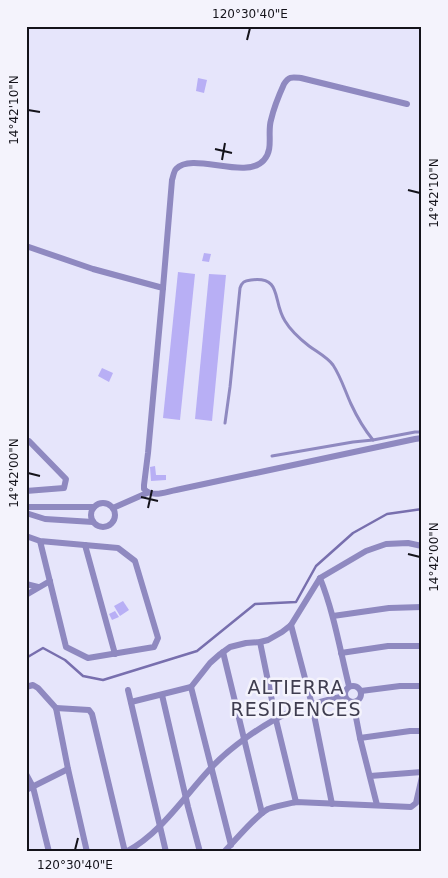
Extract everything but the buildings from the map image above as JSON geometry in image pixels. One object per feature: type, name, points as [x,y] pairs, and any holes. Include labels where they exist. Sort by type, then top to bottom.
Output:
[{"type":"street","points":[[147,493],[144,490],[144,485],[172,180],[175,170],[184,164],[192,163],[239,168],[255,166],[263,161],[269,152],[270,120],[284,84],[287,79],[292,77],[407,104]]},
{"type":"street","points":[[26,246],[93,269],[163,288]]},
{"type":"street","points":[[113,508],[147,493],[154,494],[176,490],[422,438]]},
{"type":"street","points":[[26,442],[29,441],[66,479],[64,488],[26,491]]},
{"type":"street","points":[[98,504],[108,504],[113,508],[114,518],[108,526],[97,526],[93,522],[91,512],[98,504]]},
{"type":"street","points":[[26,508],[94,507]]},
{"type":"street","points":[[26,513],[45,519],[93,522]]},
{"type":"street","points":[[26,536],[40,541],[118,548],[135,561],[158,638],[154,647],[88,658],[66,647],[40,541]]},
{"type":"street","points":[[131,702],[191,687],[210,663],[230,647],[268,640],[291,625],[320,578],[366,551],[386,544],[422,546]]},
{"type":"street","points":[[85,545],[115,654]]},
{"type":"street","points":[[320,578],[333,616],[350,686]]},
{"type":"street","points":[[26,595],[50,581]]},
{"type":"street","points":[[26,584],[38,587]]},
{"type":"street","points":[[333,616],[389,608],[422,607]]},
{"type":"street","points":[[291,625],[312,705],[332,804]]},
{"type":"street","points":[[260,642],[276,720],[296,802]]},
{"type":"street","points":[[341,653],[388,646],[422,646]]},
{"type":"street","points":[[222,652],[262,813]]},
{"type":"street","points":[[26,687],[33,685],[38,688],[56,708],[87,852]]},
{"type":"street","points":[[344,696],[346,689],[350,686],[355,686],[361,691]]},
{"type":"street","points":[[361,691],[400,686],[422,686]]},
{"type":"street","points":[[191,687],[231,845]]},
{"type":"street","points":[[128,690],[166,852]]},
{"type":"street","points":[[344,696],[348,701],[353,702],[360,698],[361,691]]},
{"type":"street","points":[[162,695],[200,852]]},
{"type":"street","points":[[56,708],[89,710],[92,714],[125,852],[135,847],[160,826],[211,768],[244,739],[290,712],[344,696]]},
{"type":"street","points":[[353,702],[377,805]]},
{"type":"street","points":[[360,738],[422,731]]},
{"type":"street","points":[[26,790],[68,769]]},
{"type":"street","points":[[370,776],[422,772]]},
{"type":"street","points":[[26,774],[33,787],[49,852]]},
{"type":"street","points":[[224,852],[262,813],[296,802],[411,807],[416,803],[422,777]]},
{"type":"lane","points":[[225,423],[241,284],[245,281],[263,279],[273,285],[277,302],[288,326],[297,336],[332,364],[351,405],[373,440]]},
{"type":"lane","points":[[272,456],[422,432]]},
{"type":"waterway","points":[[26,658],[43,648],[65,660],[83,676],[103,680],[197,651],[255,604],[296,602],[316,566],[353,533],[387,514],[422,509]]},
{"type":"district","name":"ALTIERRA RESIDENCES","points":[[296,698]]}]
